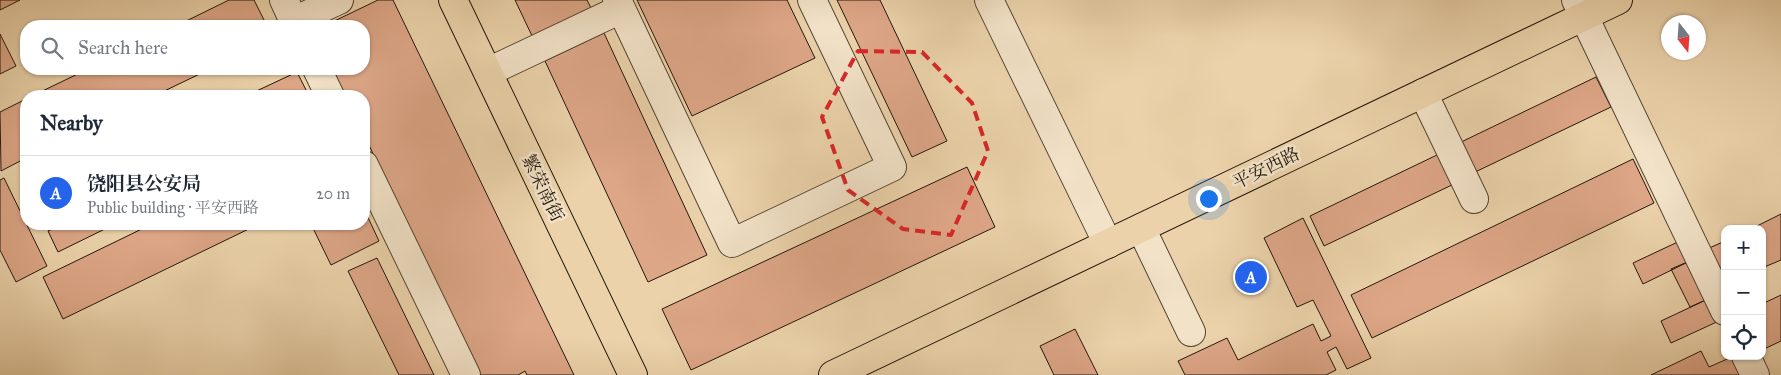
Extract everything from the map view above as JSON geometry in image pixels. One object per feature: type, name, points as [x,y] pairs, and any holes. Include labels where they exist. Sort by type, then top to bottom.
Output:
[{"type":"main road","name":"繁荣南街","points":[[453,0],[633,375]]},
{"type":"main road","name":"平安西路","points":[[833,375],[1423,93],[1580,8],[1618,0]]},
{"type":"street","points":[[291,16],[339,0]]},
{"type":"street","points":[[488,72],[619,5],[732,243],[892,167],[812,0]]},
{"type":"street","points":[[989,0],[1108,244]]},
{"type":"street","points":[[1580,8],[1721,303]]},
{"type":"street","points":[[320,75],[327,90]]},
{"type":"street","points":[[1423,93],[1474,199]]},
{"type":"street","points":[[370,176],[466,375]]},
{"type":"street","points":[[1141,228],[1191,332]]},
{"type":"street","points":[[1748,360],[1755,375]]},
{"type":"highlighted area","points":[[858,51],[922,52],[972,103],[988,151],[951,235],[903,229],[848,190],[822,117]]},
{"type":"building","points":[[0,0],[20,0],[0,10]]},
{"type":"building","points":[[229,0],[254,0],[264,20],[188,20]]},
{"type":"building","points":[[378,0],[393,0],[574,375],[527,375],[525,371],[518,375],[480,375],[370,147],[370,90],[342,90],[335,75],[370,75],[370,20],[336,20]]},
{"type":"building","points":[[515,0],[587,0],[592,10],[533,38]]},
{"type":"building","points":[[637,0],[787,0],[815,58],[692,116]]},
{"type":"building","points":[[837,0],[880,0],[947,141],[912,157]]},
{"type":"building","points":[[604,33],[707,255],[648,282],[545,61]]},
{"type":"building","points":[[0,34],[16,66],[0,74]]},
{"type":"building","points":[[76,75],[198,75],[166,90],[44,90]]},
{"type":"building","points":[[291,75],[298,75],[306,90],[259,90]]},
{"type":"building","points":[[1596,77],[1611,107],[1471,174],[1457,144]]},
{"type":"building","points":[[20,102],[20,161],[1,171],[0,112]]},
{"type":"building","points":[[1439,154],[1454,184],[1324,246],[1310,216]]},
{"type":"building","points":[[1633,159],[1654,203],[1372,338],[1351,295]]},
{"type":"building","points":[[967,167],[995,227],[691,370],[662,309]]},
{"type":"building","points":[[4,178],[20,211],[20,230],[29,230],[47,266],[16,282],[0,250],[0,180]]},
{"type":"building","points":[[1781,214],[1781,260],[1766,266],[1766,225],[1759,225]]},
{"type":"building","points":[[1303,218],[1371,358],[1347,369],[1336,347],[1327,352],[1336,370],[1326,375],[1185,375],[1178,361],[1227,338],[1238,360],[1313,324],[1321,341],[1331,336],[1313,300],[1297,307],[1264,238]]},
{"type":"building","points":[[370,222],[379,241],[331,265],[314,230],[370,230]]},
{"type":"building","points":[[50,230],[103,230],[58,252],[48,231]]},
{"type":"building","points":[[140,230],[247,230],[63,319],[43,277]]},
{"type":"building","points":[[1682,240],[1692,260],[1643,284],[1633,263]]},
{"type":"building","points":[[1721,243],[1721,278],[1707,249]]},
{"type":"building","points":[[377,258],[434,375],[399,375],[348,271]]},
{"type":"building","points":[[1692,260],[1710,298],[1690,307],[1671,269]]},
{"type":"building","points":[[1781,295],[1781,341],[1766,348],[1766,315],[1766,302]]},
{"type":"building","points":[[1710,298],[1721,320],[1671,343],[1661,321]]},
{"type":"building","points":[[1075,329],[1098,375],[1054,375],[1040,346]]},
{"type":"building","points":[[1701,351],[1709,367],[1725,360],[1736,360],[1743,375],[1651,375]]},
{"type":"place","name":"饶阳县公安局","points":[[1251,277]]}]
